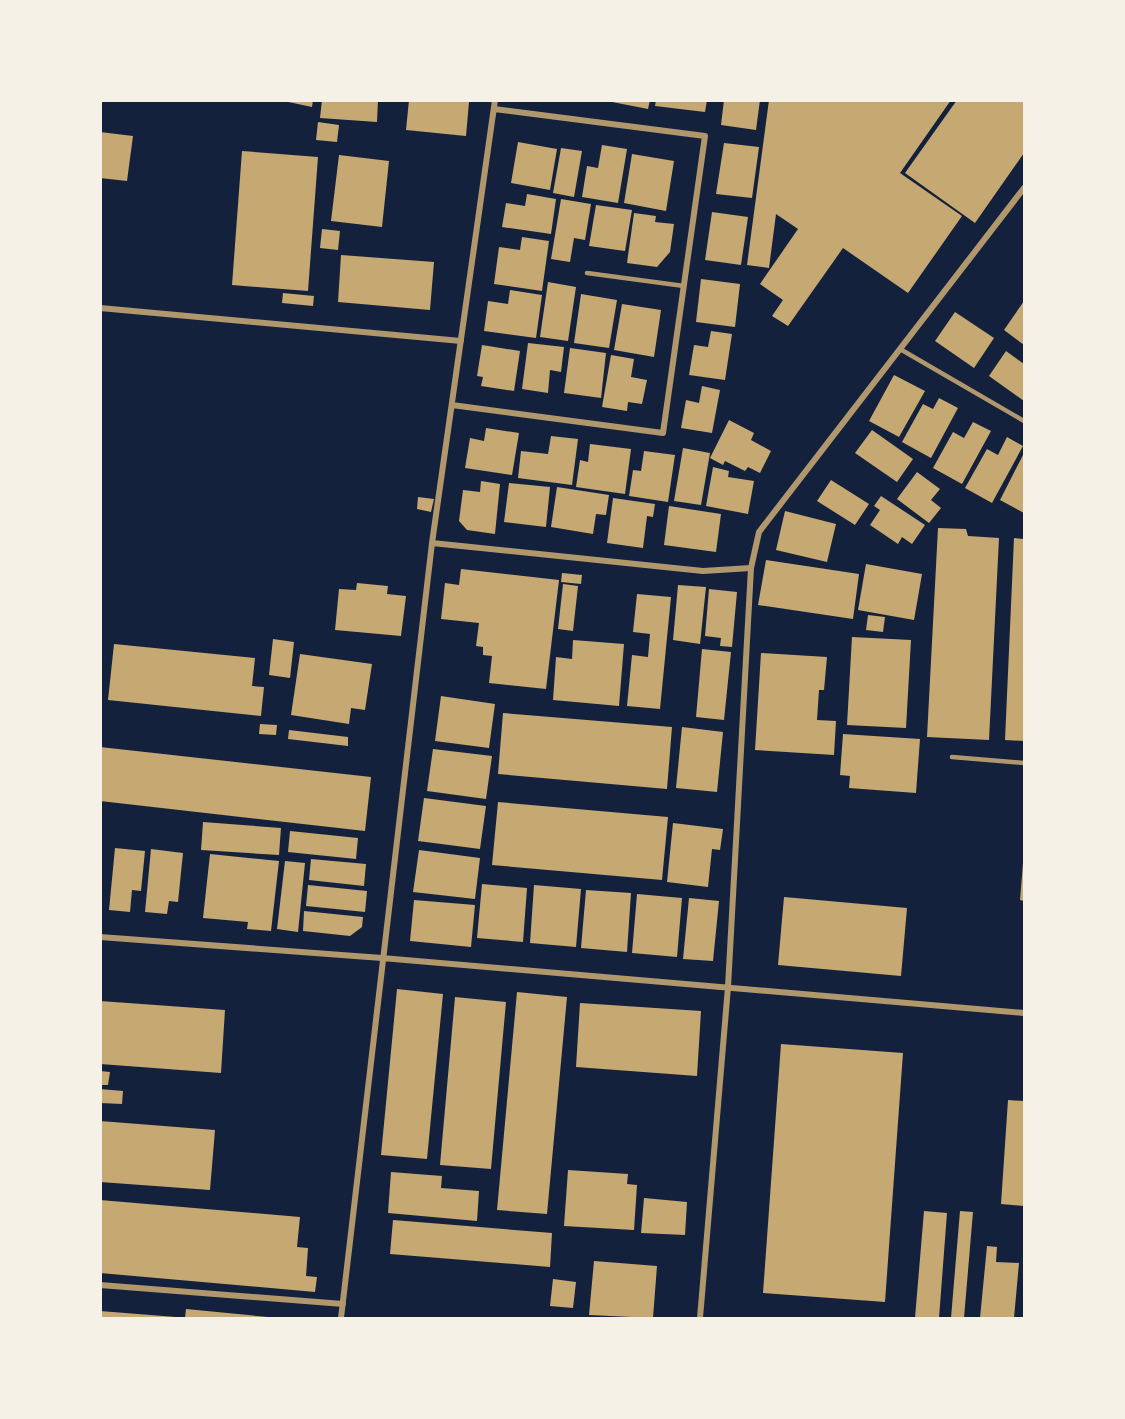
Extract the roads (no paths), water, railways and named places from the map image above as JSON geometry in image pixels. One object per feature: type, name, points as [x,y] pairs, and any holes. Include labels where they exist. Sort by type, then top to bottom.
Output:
[{"type":"street","points":[[341,1318],[432,543],[495,100]]},
{"type":"street","points":[[452,405],[663,433],[684,286],[705,136],[494,109]]},
{"type":"street","points":[[700,1318],[728,987],[751,568],[759,531],[1024,188]]},
{"type":"street","points":[[100,308],[461,341]]},
{"type":"street","points":[[432,543],[703,571],[751,568]]},
{"type":"street","points":[[100,937],[382,958],[1024,1013]]},
{"type":"street","points":[[100,1285],[343,1304]]},
{"type":"lane","points":[[587,273],[684,286]]},
{"type":"lane","points":[[900,350],[1024,421]]},
{"type":"lane","points":[[952,757],[1024,763]]}]
